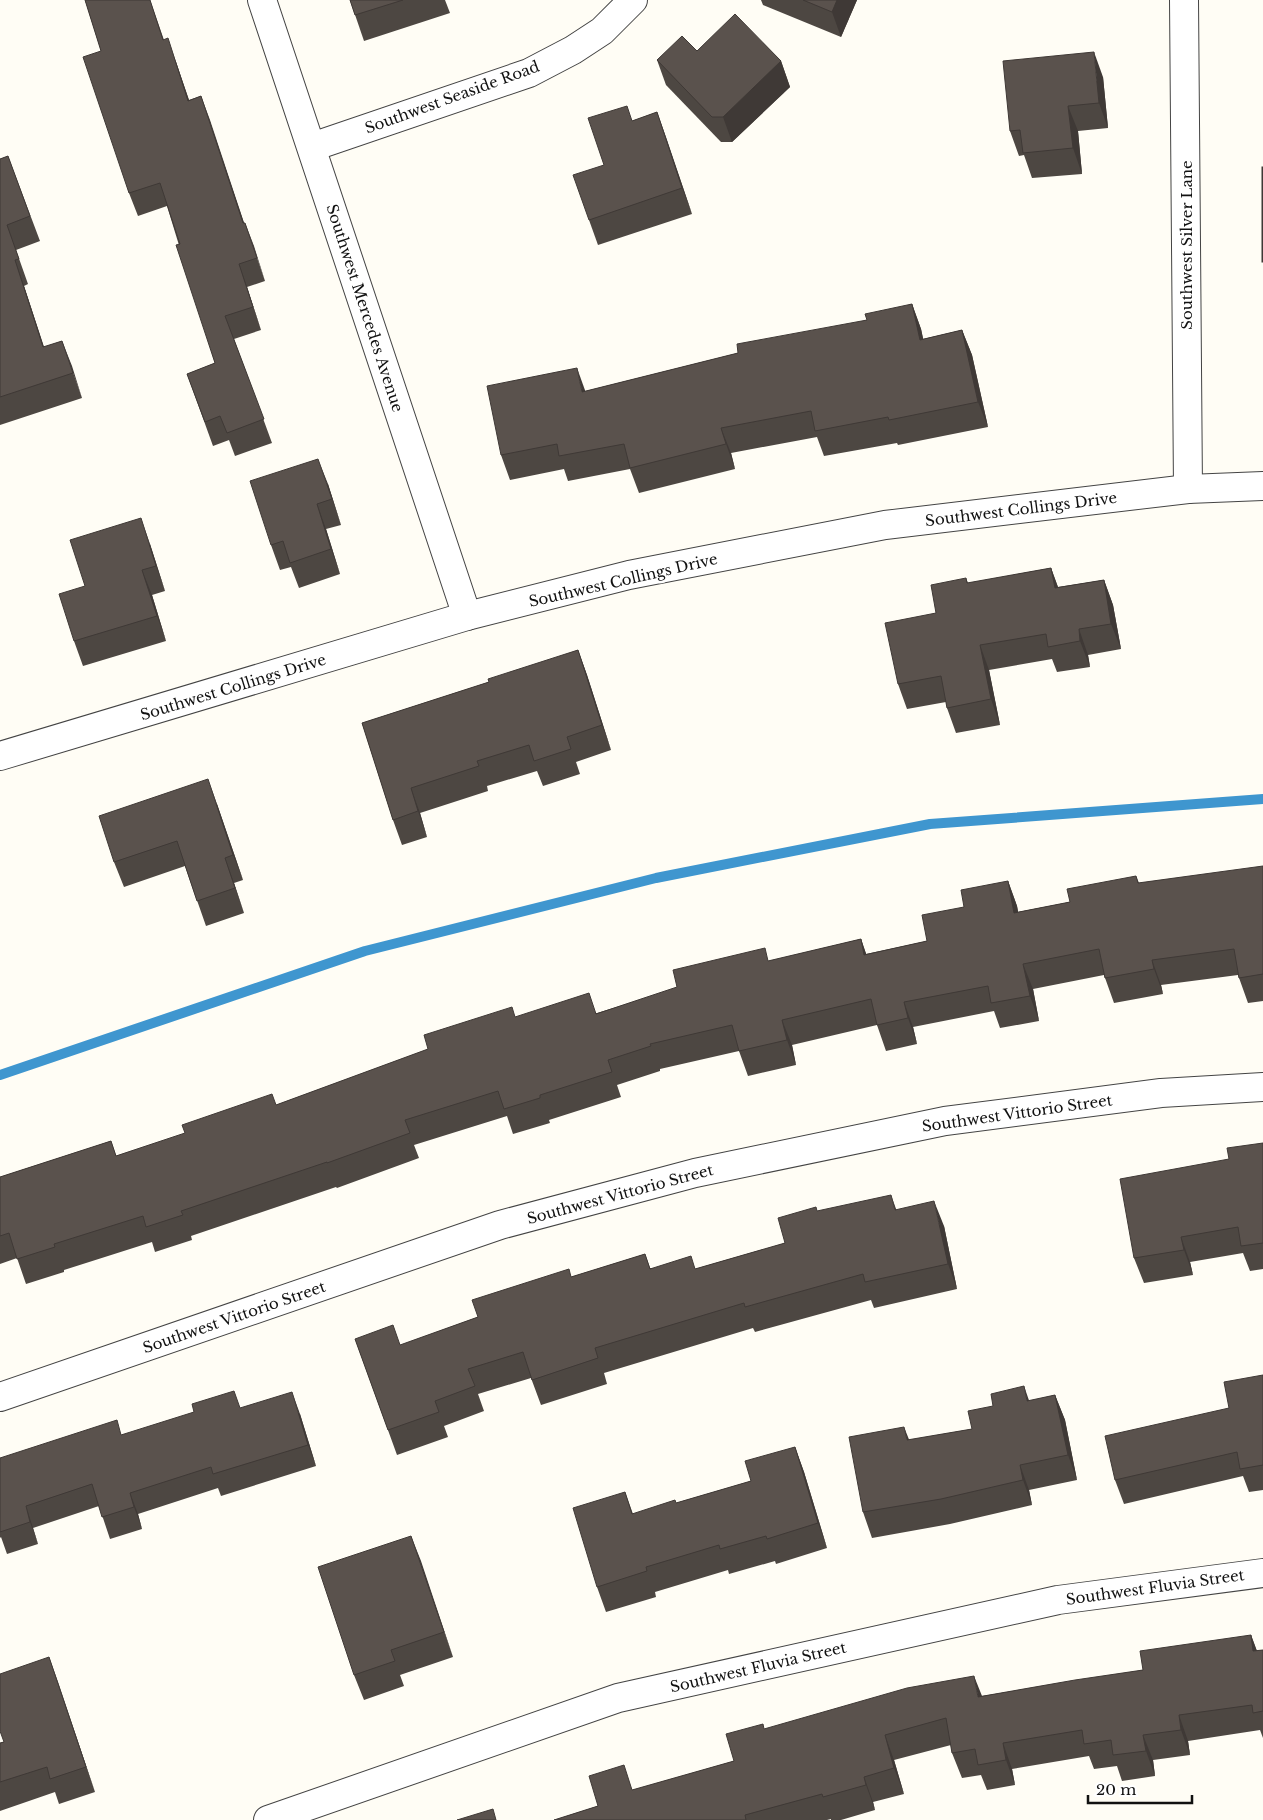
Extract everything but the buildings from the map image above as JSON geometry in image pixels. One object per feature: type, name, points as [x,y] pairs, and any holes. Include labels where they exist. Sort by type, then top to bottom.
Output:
[{"type":"street","name":"Southwest Mercedes Avenue","points":[[262,0],[467,616]]},
{"type":"street","name":"Southwest Seaside Road","points":[[312,147],[529,73],[573,50],[602,31],[633,0]]},
{"type":"street","name":"Southwest Silver Lane","points":[[1184,0],[1188,490]]},
{"type":"street","name":"Southwest Collings Drive","points":[[0,756],[467,616],[629,575],[885,526],[1188,490],[1263,486]]},
{"type":"street","name":"Southwest Vittorio Street","points":[[0,1397],[500,1225],[695,1173],[945,1121],[1161,1093],[1263,1087]]},
{"type":"street","name":"Southwest Fluvia Street","points":[[268,1820],[618,1698],[1058,1600],[1263,1572]]},
{"type":"waterway","points":[[0,1075],[365,951],[656,878],[930,824],[1263,799]]}]
